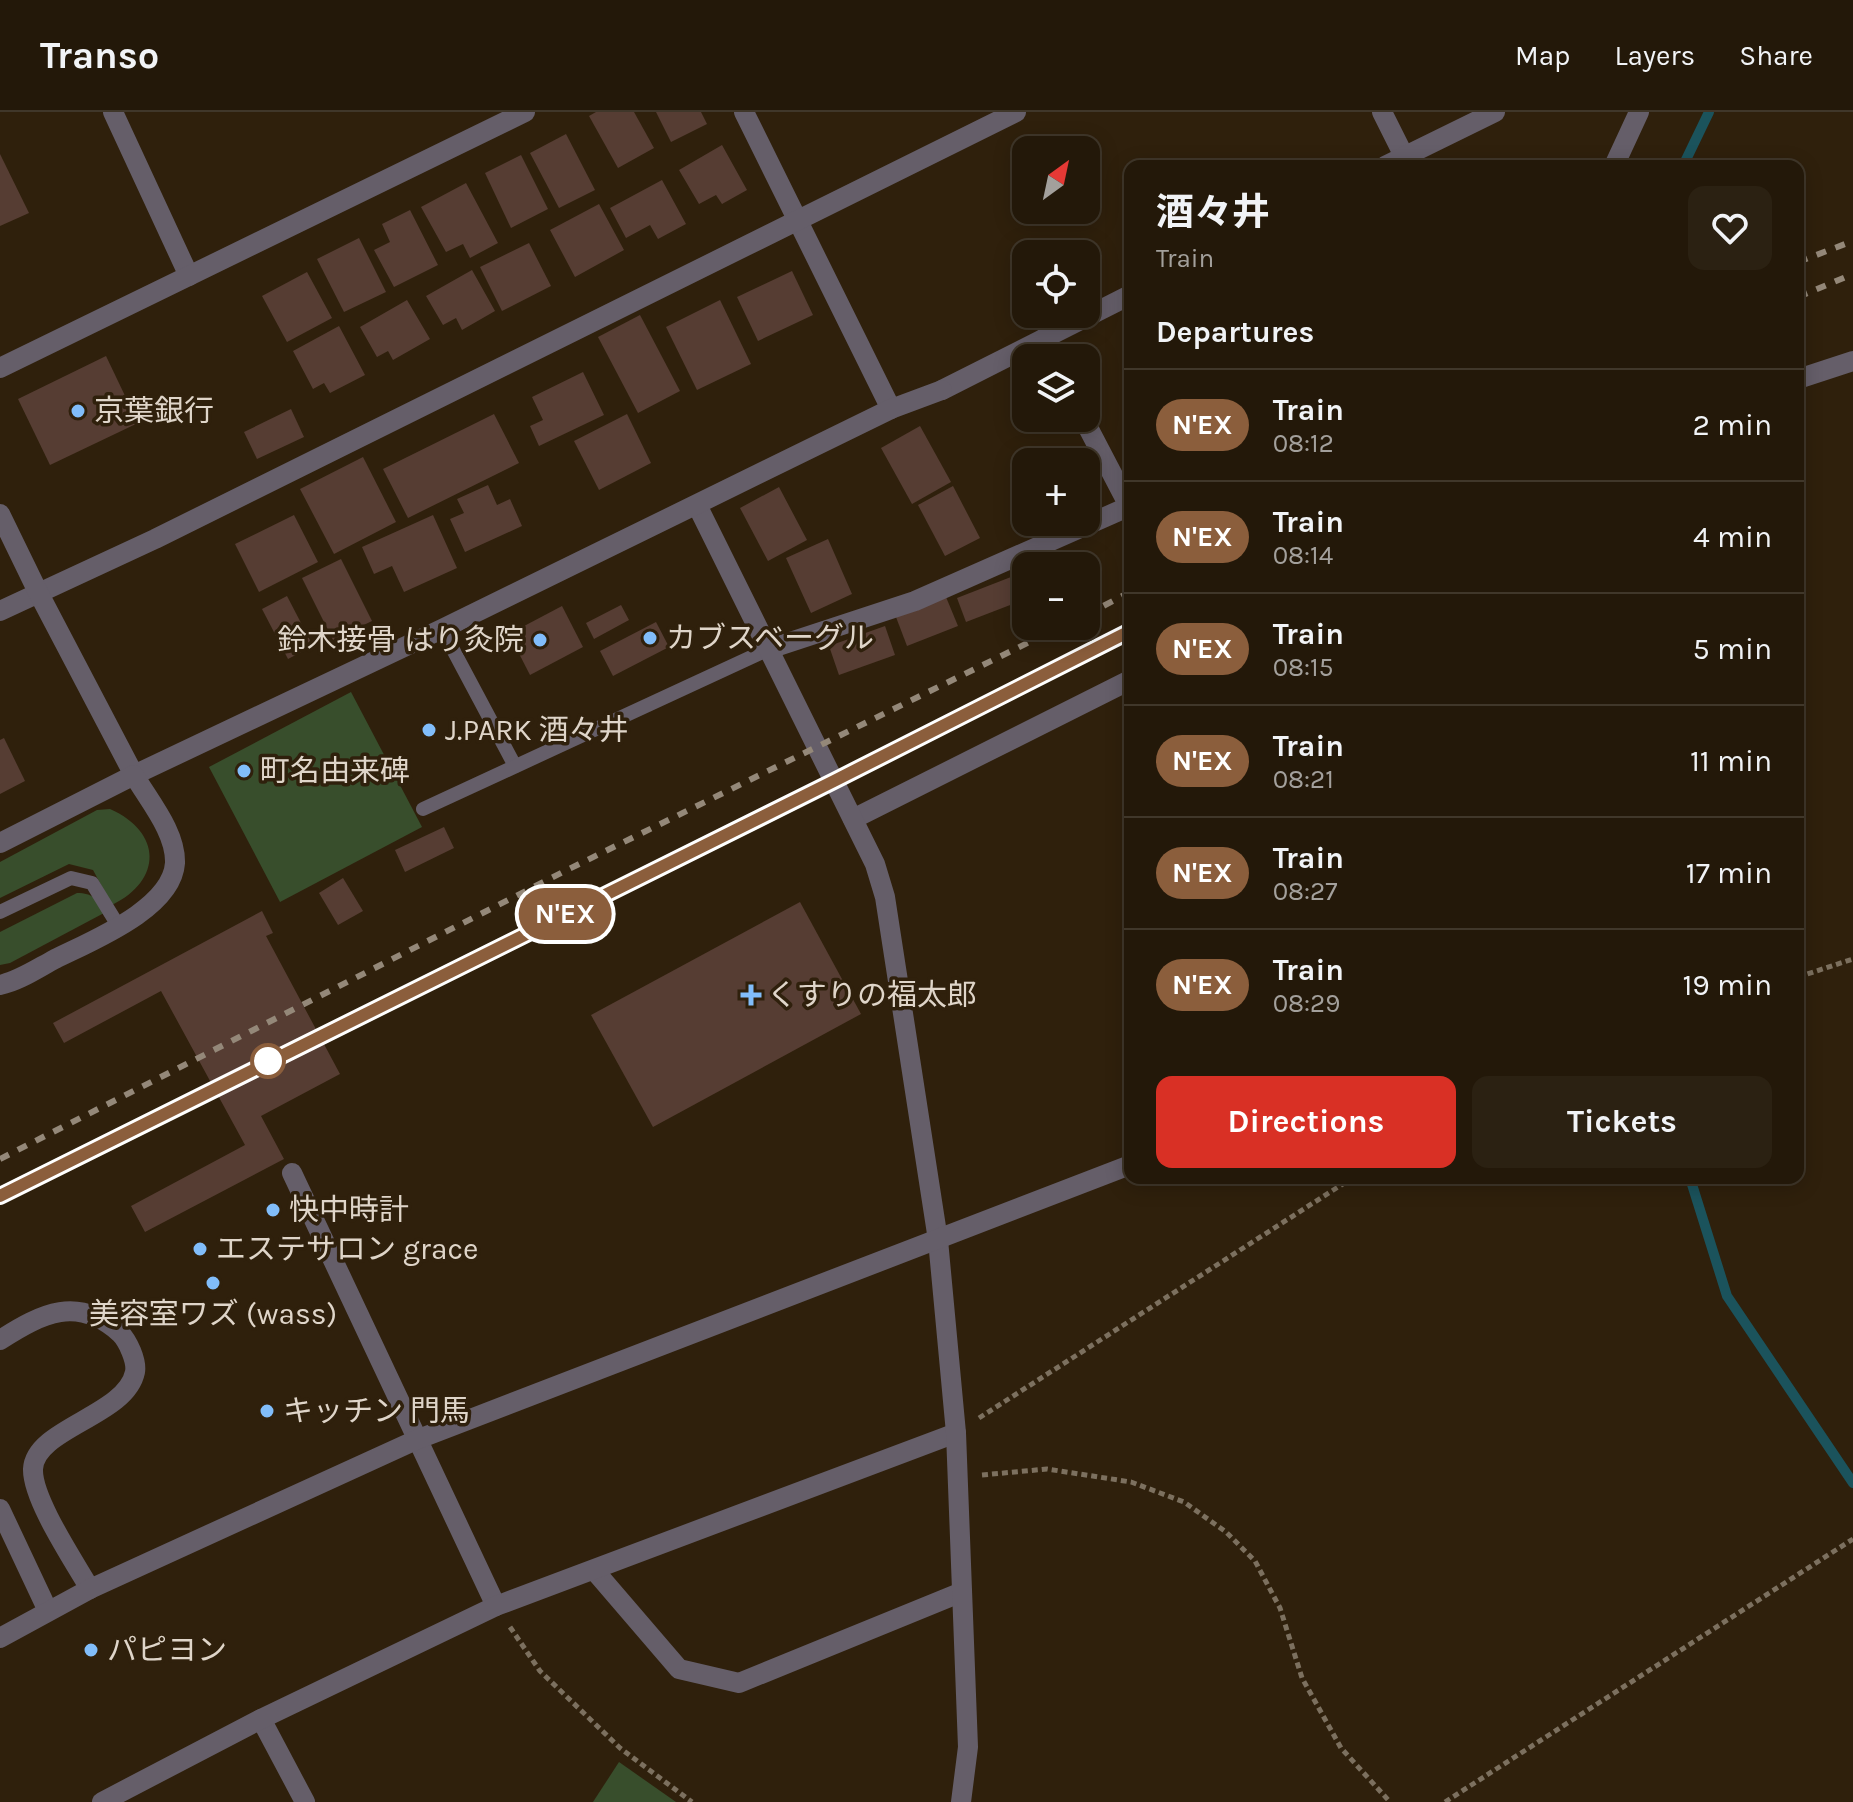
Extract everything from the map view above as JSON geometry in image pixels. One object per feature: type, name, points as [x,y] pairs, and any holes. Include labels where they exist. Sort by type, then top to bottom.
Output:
[{"type":"street","points":[[113,112],[189,276]]},
{"type":"street","points":[[0,368],[525,112]]},
{"type":"street","points":[[744,112],[891,409]]},
{"type":"street","points":[[0,611],[155,539],[1016,112]]},
{"type":"street","points":[[1382,112],[1404,156]]},
{"type":"street","points":[[1396,160],[1495,112]]},
{"type":"street","points":[[1617,160],[1639,112]]},
{"type":"street","points":[[0,843],[134,775],[442,629],[891,409],[942,390],[1124,298]]},
{"type":"street","points":[[1043,339],[1046,344]]},
{"type":"street","points":[[1804,377],[1853,361]]},
{"type":"street","points":[[1090,432],[1124,496]]},
{"type":"street","points":[[697,505],[875,864],[885,897],[938,1240],[956,1433],[968,1747],[961,1802]]},
{"type":"street","points":[[769,649],[915,601],[1124,508]]},
{"type":"street","points":[[0,514],[134,775],[170,836],[175,866],[163,891],[119,927],[0,985]]},
{"type":"street","points":[[853,819],[1124,683]]},
{"type":"street","points":[[0,1638],[90,1589],[416,1440],[1124,1167]]},
{"type":"street","points":[[292,1173],[496,1606]]},
{"type":"street","points":[[0,1340],[29,1321],[59,1312],[86,1311],[107,1321],[125,1338],[136,1367],[131,1387],[110,1405],[68,1428],[44,1448],[33,1465],[35,1485],[90,1589]]},
{"type":"street","points":[[102,1802],[261,1719],[496,1606],[956,1433]]},
{"type":"street","points":[[0,1509],[48,1611]]},
{"type":"street","points":[[594,1570],[679,1669],[739,1683],[962,1592]]},
{"type":"street","points":[[261,1719],[305,1802]]},
{"type":"lane","points":[[442,629],[515,766]]},
{"type":"lane","points":[[423,809],[769,649]]},
{"type":"lane","points":[[0,912],[71,878],[92,883],[119,927]]},
{"type":"path","points":[[1804,975],[1853,959]]},
{"type":"path","points":[[956,1433],[1343,1184]]},
{"type":"path","points":[[958,1477],[1047,1469],[1131,1482],[1184,1502],[1226,1532],[1255,1561],[1280,1608],[1302,1678],[1341,1748],[1390,1802]]},
{"type":"path","points":[[1445,1802],[1853,1539]]},
{"type":"path","points":[[496,1606],[540,1671],[620,1748],[692,1802]]},
{"type":"green space","points":[[351,692],[422,827],[280,902],[209,767]]},
{"type":"green space","points":[[110,809],[139,830],[150,856],[141,883],[129,895],[112,905],[93,870],[69,864],[0,898],[0,862],[97,810]]},
{"type":"green space","points":[[77,893],[94,898],[104,913],[10,963],[0,965],[0,932]]},
{"type":"green space","points":[[619,1762],[676,1802],[593,1802]]},
{"type":"building","points":[[596,112],[634,112],[654,148],[618,168],[589,116]]},
{"type":"building","points":[[656,112],[701,112],[707,124],[671,142]]},
{"type":"building","points":[[566,134],[595,190],[559,208],[530,153]]},
{"type":"building","points":[[722,145],[747,190],[722,204],[716,195],[699,204],[679,170]]},
{"type":"building","points":[[0,154],[29,213],[0,226]]},
{"type":"building","points":[[521,155],[548,209],[511,228],[485,173]]},
{"type":"building","points":[[662,180],[686,224],[658,239],[650,225],[626,238],[610,208]]},
{"type":"building","points":[[466,183],[498,243],[470,258],[463,244],[446,252],[421,207]]},
{"type":"building","points":[[599,204],[624,250],[575,277],[550,230]]},
{"type":"building","points":[[410,210],[438,265],[394,287],[374,250],[390,242],[382,224]]},
{"type":"building","points":[[359,238],[386,292],[344,312],[317,259]]},
{"type":"building","points":[[529,243],[551,286],[502,311],[480,267]]},
{"type":"building","points":[[472,270],[495,311],[462,330],[456,318],[443,325],[426,296]]},
{"type":"building","points":[[792,271],[813,315],[758,341],[737,297]]},
{"type":"building","points":[[307,272],[332,318],[287,342],[262,296]]},
{"type":"building","points":[[407,300],[430,339],[393,360],[388,351],[377,357],[360,327]]},
{"type":"building","points":[[720,300],[751,364],[697,390],[666,327]]},
{"type":"building","points":[[640,315],[680,391],[638,413],[598,337]]},
{"type":"building","points":[[339,326],[365,375],[330,393],[324,383],[313,389],[293,351]]},
{"type":"building","name":"京葉銀行","points":[[106,356],[138,423],[50,465],[18,399]]},
{"type":"building","points":[[583,372],[604,415],[539,446],[530,426],[543,420],[532,397]]},
{"type":"building","points":[[291,409],[304,437],[257,459],[244,432]]},
{"type":"building","points":[[494,414],[519,463],[408,518],[383,469]]},
{"type":"building","points":[[627,414],[651,463],[599,490],[574,441]]},
{"type":"building","points":[[920,426],[951,482],[912,504],[881,448]]},
{"type":"building","points":[[363,457],[396,522],[334,554],[300,489]]},
{"type":"building","points":[[488,485],[497,505],[510,499],[522,526],[465,552],[450,519],[464,513],[457,499]]},
{"type":"building","points":[[953,486],[980,538],[945,556],[918,505]]},
{"type":"building","points":[[779,487],[807,540],[768,561],[740,508]]},
{"type":"building","points":[[294,515],[318,562],[259,592],[235,544]]},
{"type":"building","points":[[433,515],[457,568],[404,592],[392,566],[374,574],[362,547]]},
{"type":"building","points":[[828,539],[852,594],[811,613],[786,558]]},
{"type":"building","points":[[341,559],[372,621],[333,640],[302,578]]},
{"type":"building","points":[[1012,576],[1012,604],[966,622],[957,598]]},
{"type":"building","points":[[287,596],[313,646],[288,659],[262,609]]},
{"type":"building","points":[[946,597],[958,626],[907,646],[896,617]]},
{"type":"building","points":[[621,605],[629,620],[594,639],[586,623]]},
{"type":"building","points":[[562,606],[583,647],[530,675],[509,634]]},
{"type":"building","points":[[656,622],[669,647],[613,676],[600,651]]},
{"type":"building","points":[[885,626],[895,655],[839,675],[829,646]]},
{"type":"building","points":[[4,738],[25,781],[0,794],[0,740]]},
{"type":"building","points":[[444,827],[454,848],[405,872],[395,850]]},
{"type":"building","points":[[343,878],[363,911],[338,925],[319,893]]},
{"type":"building","points":[[800,902],[861,1014],[653,1127],[591,1015]]},
{"type":"building","points":[[262,911],[273,933],[266,936],[340,1074],[261,1116],[284,1159],[145,1232],[131,1206],[245,1145],[161,991],[64,1043],[53,1023]]},
{"type":"waterway","points":[[1686,160],[1709,112]]},
{"type":"waterway","points":[[1692,1184],[1727,1296],[1853,1483]]},
{"type":"railway","points":[[1804,260],[1853,241]]},
{"type":"railway","points":[[1804,294],[1853,274]]},
{"type":"railway","points":[[1100,608],[1124,595]]},
{"type":"railway","points":[[0,1196],[1124,634]]},
{"type":"railway","points":[[0,1159],[567,870],[1034,640]]},
{"type":"train","name":"N'EX","points":[[0,1196],[1124,634]]},
{"type":"place","name":"京葉銀行","points":[[78,411]]},
{"type":"place","name":"カブスベーグル","points":[[650,638]]},
{"type":"place","name":"鈴木接骨 はり灸院","points":[[540,640]]},
{"type":"place","name":"J.PARK 酒々井","points":[[429,730]]},
{"type":"place","name":"町名由来碑","points":[[244,771]]},
{"type":"place","name":"くすりの福太郎","points":[[751,995]]},
{"type":"place","name":"快中時計","points":[[273,1210]]},
{"type":"place","name":"エステサロン grace","points":[[200,1249]]},
{"type":"place","name":"美容室ワズ (wass)","points":[[213,1283]]},
{"type":"place","name":"キッチン 門馬","points":[[267,1411]]},
{"type":"place","name":"パピヨン","points":[[91,1650]]}]
